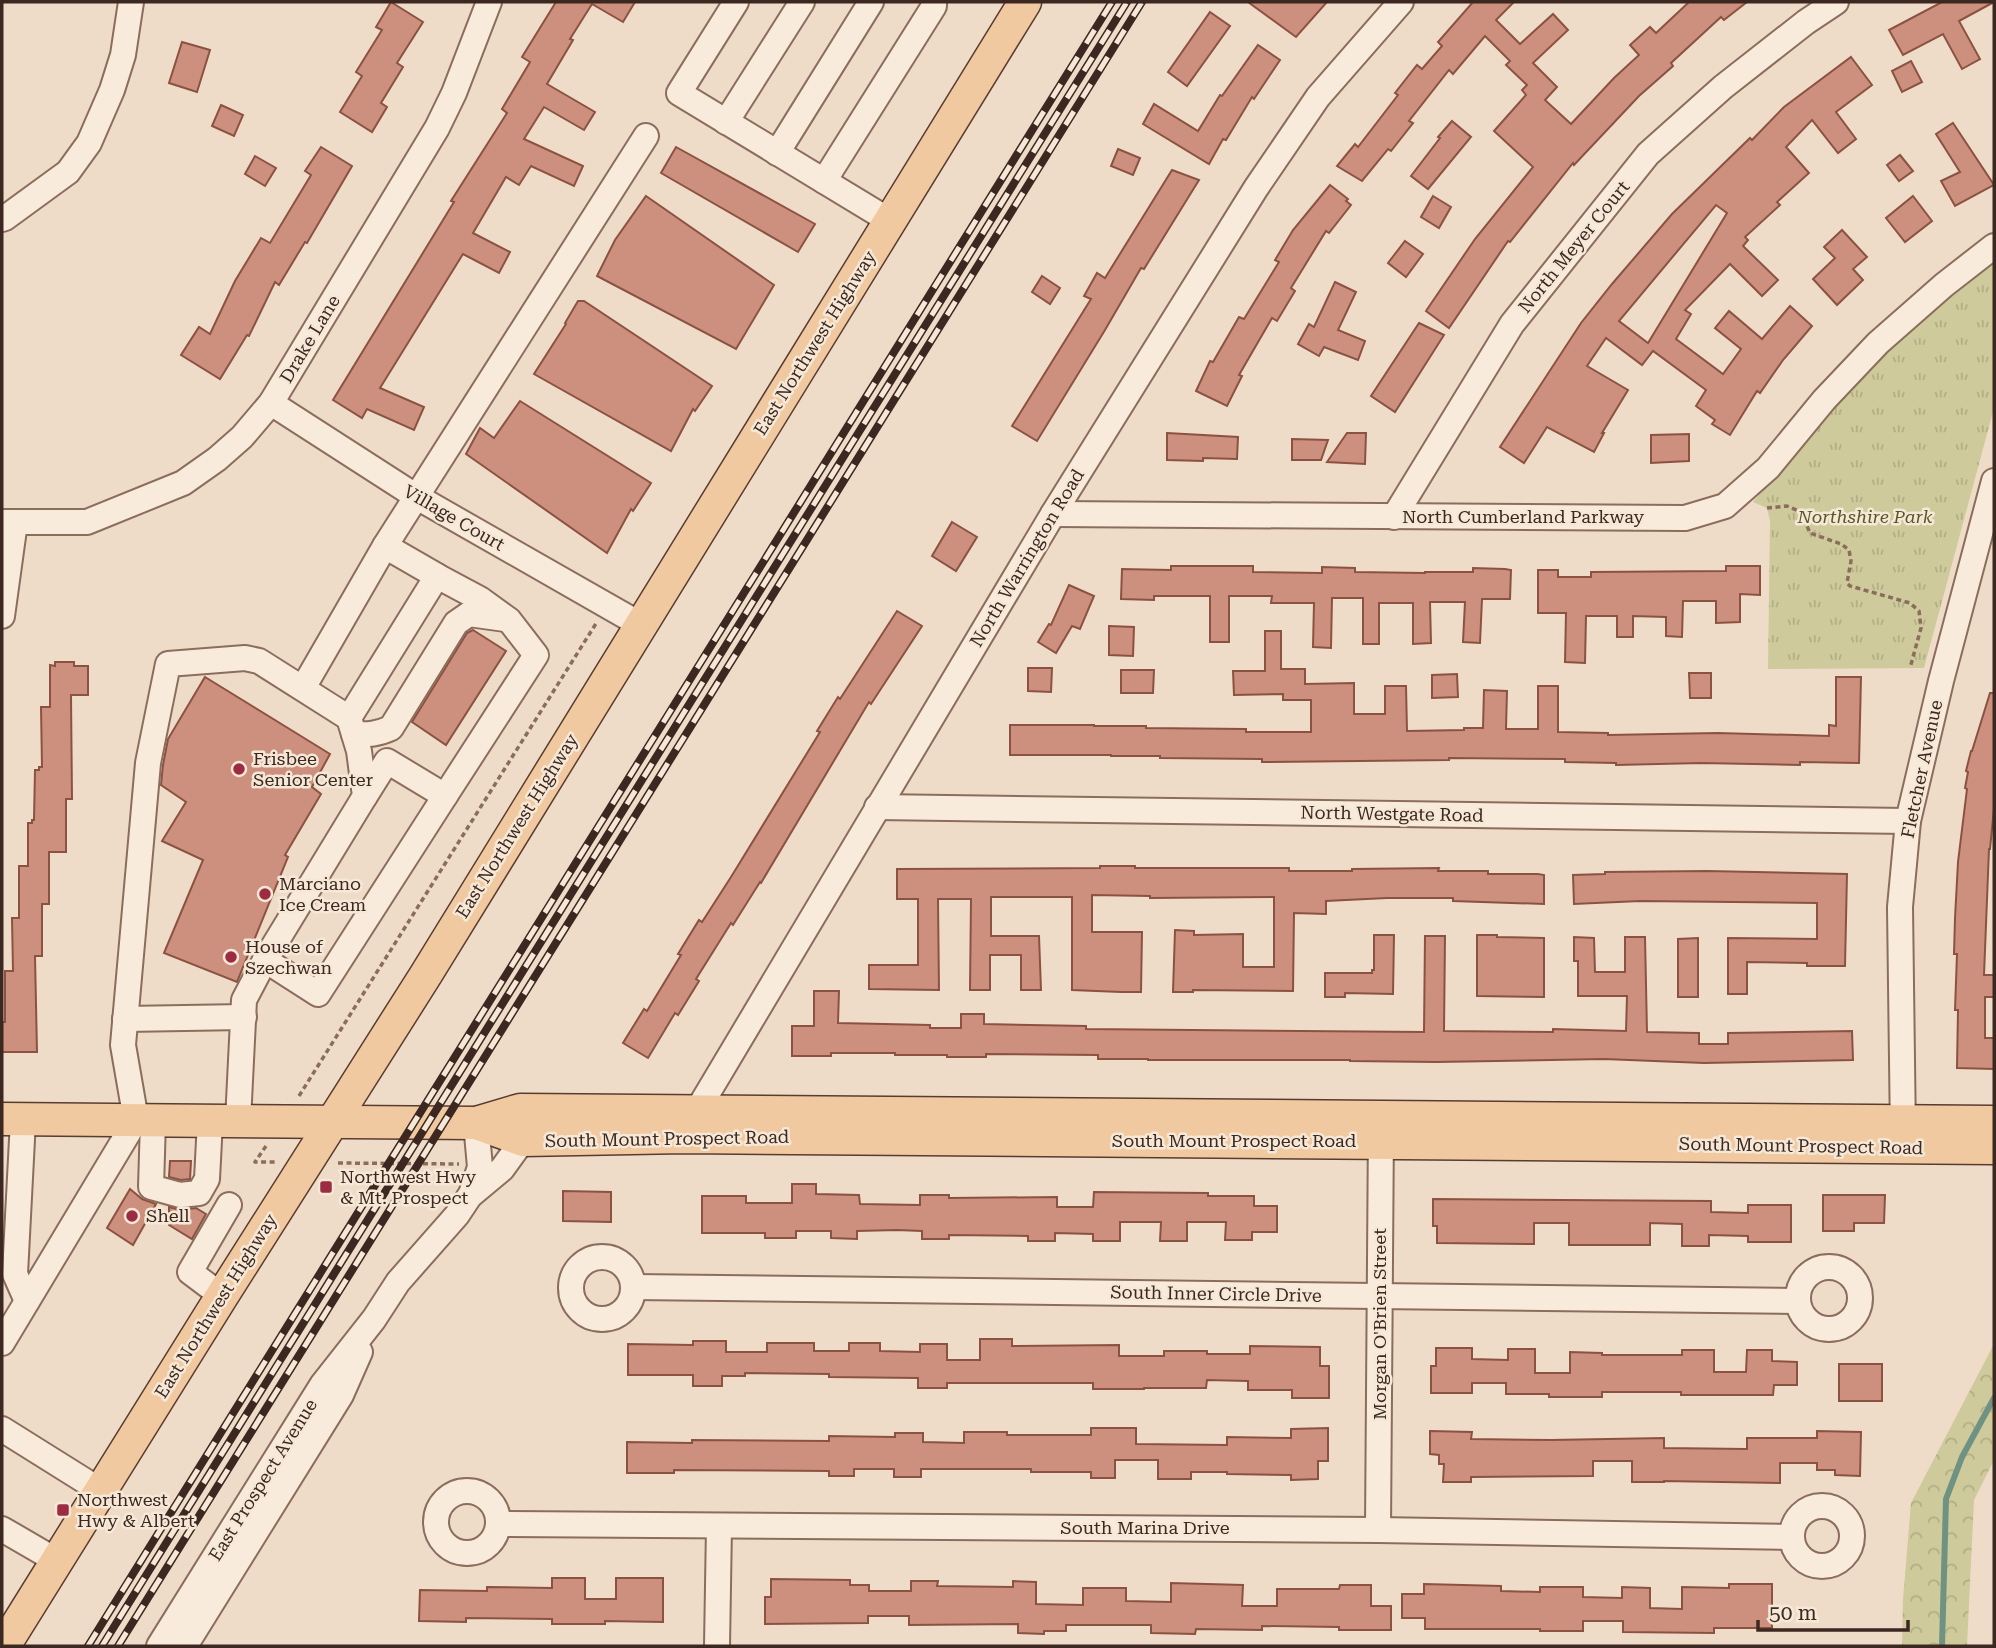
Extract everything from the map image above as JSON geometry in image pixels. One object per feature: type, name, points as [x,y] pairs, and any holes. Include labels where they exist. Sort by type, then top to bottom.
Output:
[{"type":"main road","name":"East Northwest Highway","points":[[4,1646],[333,1122],[1025,2]]},
{"type":"main road","name":"South Mount Prospect Road","points":[[477,1124],[520,1110],[691,1124],[1903,1135],[1994,1148]]},
{"type":"main road","name":"South Mount Prospect Road","points":[[12,1119],[477,1124],[523,1140],[691,1124]]},
{"type":"main road","name":"South Mount Prospect Road","points":[[1903,1135],[1994,1122]]},
{"type":"street","points":[[2,219],[68,172],[89,143],[112,90],[123,55],[131,2]]},
{"type":"street","name":"Drake Lane","points":[[8,522],[87,522],[183,483],[242,437],[271,403],[437,128],[454,93],[489,2]]},
{"type":"street","points":[[736,2],[678,93],[890,221]]},
{"type":"street","points":[[726,122],[802,2]]},
{"type":"street","points":[[777,153],[871,2]]},
{"type":"street","points":[[824,181],[934,2]]},
{"type":"street","name":"North Warrington Road","points":[[691,1124],[1053,514],[1256,188],[1310,108],[1401,2]]},
{"type":"street","name":"North Meyer Court","points":[[1394,517],[1512,324],[1648,154],[1723,87],[1836,2]]},
{"type":"street","points":[[303,688],[385,546],[646,136]]},
{"type":"street","name":"North Cumberland Parkway","points":[[1053,514],[1685,518],[1725,506],[1768,468],[1824,400],[1878,343],[1944,285],[1994,246]]},
{"type":"street","name":"Village Court","points":[[271,403],[417,497],[641,625]]},
{"type":"street","name":"Fletcher Avenue","points":[[1903,1135],[1900,907],[1908,821],[1941,681],[1994,481]]},
{"type":"street","points":[[2,616],[8,522]]},
{"type":"street","points":[[265,960],[318,994],[536,655],[509,620],[480,599],[385,546]]},
{"type":"street","points":[[365,796],[359,751],[352,726],[437,576]]},
{"type":"street","points":[[445,796],[387,761],[265,960],[244,1000],[244,1017],[224,1121],[207,1179],[199,1193],[180,1195],[151,1187],[145,1120],[123,1045],[145,786],[168,664],[245,658],[258,661],[303,688],[368,735],[391,728],[456,623],[469,614],[509,620]]},
{"type":"street","name":"North Westgate Road","points":[[877,807],[1908,821]]},
{"type":"street","points":[[125,1019],[244,1017]]},
{"type":"street","points":[[12,1119],[16,1274],[27,1301]]},
{"type":"street","points":[[2,1343],[145,1120]]},
{"type":"street","name":"East Prospect Avenue","points":[[159,1646],[322,1385],[374,1319],[398,1283],[471,1194],[480,1167],[477,1124]]},
{"type":"street","name":"Morgan O'Brien Street","points":[[1378,1530],[1381,1130]]},
{"type":"street","points":[[471,1194],[502,1169],[523,1140]]},
{"type":"street","points":[[200,1190],[267,1225]]},
{"type":"street","points":[[222,1296],[190,1272],[229,1205]]},
{"type":"street","name":"South Inner Circle Drive","points":[[634,1287],[1797,1301]]},
{"type":"street","name":"East Prospect Avenue","points":[[185,1646],[341,1395],[374,1319]]},
{"type":"street","points":[[2,1429],[101,1491]]},
{"type":"street","name":"South Marina Drive","points":[[499,1524],[1378,1530],[1791,1537]]},
{"type":"street","points":[[717,1646],[719,1526]]},
{"type":"street","points":[[2,1529],[57,1561]]},
{"type":"path","points":[[1767,508],[1787,506],[1801,512],[1810,533],[1841,544],[1849,550],[1851,561],[1847,583],[1850,586],[1910,603],[1919,611],[1921,628],[1910,668]]},
{"type":"path","points":[[302,1092],[596,625]]},
{"type":"path","points":[[339,1163],[454,1164]]},
{"type":"green space","name":"Northshire Park","points":[[1994,259],[1994,408],[1924,668],[1768,669],[1770,521],[1767,508],[1753,502],[1816,424],[1875,361]]},
{"type":"green space","points":[[1994,1344],[1994,1460],[1974,1500],[1967,1646],[1902,1646],[1911,1503]]},
{"type":"building","points":[[391,2],[423,22],[397,63],[403,67],[381,103],[387,107],[372,132],[340,112],[362,76],[356,72],[382,30],[376,27]]},
{"type":"building","points":[[556,2],[635,2],[623,22],[592,4],[547,84],[595,112],[584,130],[544,107],[524,139],[583,166],[574,186],[531,166],[519,185],[506,177],[473,233],[510,252],[499,273],[463,254],[380,388],[424,407],[414,430],[367,409],[362,418],[333,400],[454,202],[451,201],[507,113],[502,109],[530,62],[522,57]]},
{"type":"building","points":[[1248,2],[1327,2],[1296,37]]},
{"type":"building","points":[[1473,2],[1514,2],[1496,20],[1520,44],[1553,14],[1568,30],[1533,63],[1557,87],[1545,100],[1571,124],[1639,55],[1630,45],[1650,27],[1656,33],[1689,2],[1747,2],[1724,20],[1721,17],[1671,63],[1673,66],[1639,96],[1574,165],[1573,163],[1510,242],[1508,241],[1449,328],[1426,311],[1475,239],[1533,167],[1494,131],[1526,95],[1522,90],[1527,85],[1506,65],[1510,61],[1485,36],[1453,74],[1449,70],[1409,121],[1413,123],[1362,181],[1337,166],[1355,144],[1358,147],[1417,65],[1422,69],[1442,46],[1438,42]]},
{"type":"building","points":[[1942,2],[1994,2],[1959,21],[1980,59],[1962,69],[1943,34],[1903,55],[1889,30]]},
{"type":"building","points":[[1210,12],[1230,26],[1187,86],[1168,72]]},
{"type":"building","points":[[182,42],[210,50],[197,92],[169,83]]},
{"type":"building","points":[[1258,45],[1280,60],[1254,99],[1252,97],[1226,140],[1223,139],[1209,164],[1143,124],[1154,104],[1198,131],[1220,95],[1222,96]]},
{"type":"building","points":[[1851,57],[1872,85],[1836,112],[1856,139],[1838,153],[1812,120],[1786,147],[1809,173],[1777,202],[1780,205],[1745,237],[1748,240],[1743,246],[1778,280],[1762,296],[1730,264],[1685,310],[1691,314],[1676,339],[1723,374],[1741,349],[1715,328],[1729,311],[1762,339],[1790,306],[1812,326],[1760,393],[1757,391],[1730,435],[1712,424],[1715,420],[1696,406],[1706,390],[1653,351],[1642,365],[1606,338],[1587,366],[1628,390],[1602,433],[1594,452],[1547,427],[1524,463],[1500,447],[1581,323],[1612,284],[1672,214],[1784,107]],"holes":[[[1716,205],[1727,213],[1648,343],[1619,321]]]},
{"type":"building","points":[[1911,61],[1922,82],[1902,92],[1892,71]]},
{"type":"building","points":[[221,105],[243,115],[234,136],[212,126]]},
{"type":"building","points":[[1452,121],[1471,137],[1428,189],[1411,176]]},
{"type":"building","points":[[1953,123],[1994,185],[1955,206],[1941,181],[1960,172],[1936,134]]},
{"type":"building","points":[[321,147],[352,166],[307,243],[305,242],[279,285],[275,282],[249,336],[247,335],[220,379],[181,355],[199,327],[210,334],[235,281],[261,238],[270,243],[311,175],[305,171]]},
{"type":"building","points":[[676,147],[815,224],[798,252],[661,173]]},
{"type":"building","points":[[1118,149],[1140,158],[1133,175],[1111,166]]},
{"type":"building","points":[[1900,155],[1913,171],[1899,181],[1887,165]]},
{"type":"building","points":[[255,156],[276,168],[265,186],[245,174]]},
{"type":"building","points":[[1172,170],[1199,180],[1144,269],[1141,268],[1037,441],[1012,426],[1091,299],[1084,296],[1097,273],[1105,278]]},
{"type":"building","points":[[1330,185],[1348,199],[1346,201],[1351,205],[1329,233],[1326,231],[1291,288],[1295,291],[1277,321],[1272,318],[1239,375],[1242,376],[1227,406],[1196,391],[1210,361],[1213,362],[1239,317],[1244,319],[1279,262],[1275,260],[1293,230]]},
{"type":"building","points":[[646,196],[774,285],[736,349],[597,276],[615,240]]},
{"type":"building","points":[[1433,196],[1451,207],[1439,228],[1421,217]]},
{"type":"building","points":[[1913,196],[1932,221],[1905,242],[1886,218]]},
{"type":"building","points":[[1842,230],[1867,257],[1853,269],[1863,280],[1837,305],[1813,279],[1835,258],[1824,247]]},
{"type":"building","points":[[1405,241],[1423,254],[1406,277],[1388,263]]},
{"type":"building","points":[[1042,276],[1060,288],[1050,304],[1032,292]]},
{"type":"building","points":[[1335,282],[1356,292],[1338,330],[1365,341],[1358,360],[1324,347],[1319,356],[1298,344],[1309,324],[1314,327]]},
{"type":"building","points":[[578,301],[584,301],[712,386],[695,411],[693,409],[671,451],[534,374]]},
{"type":"building","points":[[1419,323],[1444,335],[1395,412],[1371,396]]},
{"type":"building","points":[[520,401],[651,483],[633,511],[631,509],[607,553],[466,454],[480,428],[494,438]]},
{"type":"building","points":[[1167,433],[1238,437],[1237,459],[1167,460]]},
{"type":"building","points":[[1347,433],[1366,433],[1365,464],[1327,462]]},
{"type":"building","points":[[1689,434],[1689,461],[1651,463],[1651,435]]},
{"type":"building","points":[[1292,439],[1328,440],[1321,460],[1292,460]]},
{"type":"building","points":[[952,522],[977,537],[956,571],[932,556]]},
{"type":"building","points":[[1171,566],[1253,566],[1253,572],[1322,573],[1322,567],[1355,568],[1355,572],[1425,573],[1473,572],[1473,568],[1505,569],[1511,570],[1510,599],[1482,599],[1480,643],[1463,642],[1465,602],[1430,602],[1431,643],[1413,644],[1413,603],[1379,603],[1379,644],[1363,644],[1363,598],[1332,598],[1331,648],[1313,647],[1314,603],[1271,603],[1272,596],[1229,596],[1229,642],[1210,642],[1210,596],[1154,596],[1154,600],[1121,599],[1122,569],[1171,570]]},
{"type":"building","points":[[1726,566],[1760,566],[1760,595],[1740,594],[1740,622],[1716,623],[1716,601],[1683,601],[1682,637],[1666,636],[1666,617],[1633,616],[1633,637],[1617,637],[1617,616],[1586,616],[1585,663],[1565,662],[1566,613],[1538,613],[1538,570],[1558,570],[1558,577],[1591,577],[1591,572],[1726,571]]},
{"type":"building","points":[[1069,585],[1094,596],[1080,629],[1072,626],[1056,653],[1038,642],[1049,624],[1051,625]]},
{"type":"building","points":[[897,611],[922,626],[871,704],[869,702],[761,883],[733,925],[731,923],[696,979],[699,981],[678,1015],[675,1013],[648,1058],[623,1043],[644,1009],[647,1011],[699,920],[702,922],[731,877],[820,732],[817,731],[838,697],[840,699]]},
{"type":"building","points":[[1109,626],[1134,627],[1133,656],[1109,655]]},
{"type":"building","points":[[473,630],[506,651],[446,745],[412,722],[467,633]]},
{"type":"building","points":[[1265,631],[1281,631],[1281,669],[1305,669],[1305,684],[1354,683],[1354,714],[1385,714],[1385,686],[1406,686],[1407,731],[1483,728],[1484,690],[1507,691],[1506,729],[1538,729],[1538,686],[1558,686],[1558,732],[1608,735],[1718,733],[1829,736],[1829,725],[1836,726],[1836,677],[1861,677],[1859,763],[1616,765],[1565,762],[1565,759],[1449,758],[1262,762],[1262,759],[1160,756],[1010,755],[1010,725],[1146,726],[1246,729],[1246,732],[1311,732],[1311,700],[1283,700],[1283,694],[1234,695],[1233,671],[1265,671]]},
{"type":"building","points":[[55,662],[74,662],[74,666],[88,666],[88,695],[71,695],[72,799],[66,799],[66,852],[49,852],[49,904],[42,904],[42,956],[35,956],[37,1052],[2,1052],[5,971],[13,971],[12,918],[19,918],[19,866],[28,866],[28,823],[34,820],[35,770],[42,767],[41,707],[50,707],[50,665],[55,666]]},
{"type":"building","points":[[1028,668],[1052,668],[1051,692],[1028,691]]},
{"type":"building","points":[[1121,670],[1154,670],[1153,693],[1121,693]]},
{"type":"building","points":[[1689,673],[1711,673],[1711,698],[1690,698]]},
{"type":"building","points":[[1457,674],[1458,697],[1432,698],[1432,675]]},
{"type":"building","points":[[205,677],[330,754],[312,787],[321,794],[285,855],[288,857],[237,982],[164,953],[203,860],[162,841],[186,802],[161,785],[163,765],[168,739]]},
{"type":"building","points":[[1990,693],[1994,693],[1994,808],[1989,849],[1984,975],[1994,975],[1994,997],[1985,997],[1985,1038],[1994,1038],[1994,1069],[1957,1068],[1955,918],[1958,862],[1967,789],[1966,771]]},
{"type":"building","points":[[1100,866],[1289,868],[1289,871],[1439,868],[1438,871],[1538,874],[1544,875],[1544,904],[1453,901],[1453,898],[1326,901],[1326,914],[1294,913],[1293,991],[1173,992],[1175,930],[1194,931],[1194,935],[1243,934],[1243,967],[1274,967],[1274,897],[1150,898],[1092,895],[1092,932],[1142,932],[1141,992],[1121,992],[1072,990],[1072,897],[991,897],[991,936],[1039,936],[1041,990],[1021,990],[1021,955],[990,955],[990,990],[970,990],[971,899],[938,899],[939,990],[869,989],[869,965],[918,965],[918,899],[897,899],[897,869]]},
{"type":"building","points":[[1707,871],[1847,874],[1845,966],[1747,962],[1747,994],[1728,994],[1728,938],[1817,939],[1817,903],[1640,901],[1574,904],[1573,875]]},
{"type":"building","points":[[1374,935],[1394,935],[1393,994],[1345,993],[1345,997],[1325,997],[1325,973],[1372,973]]},
{"type":"building","points":[[1477,935],[1544,938],[1544,997],[1477,996]]},
{"type":"building","points":[[1425,936],[1445,936],[1444,1031],[1626,1031],[1627,996],[1578,996],[1578,961],[1574,961],[1574,937],[1594,938],[1595,972],[1625,972],[1625,937],[1645,937],[1647,1032],[1699,1033],[1699,1044],[1728,1044],[1728,1033],[1852,1031],[1853,1060],[1704,1063],[1604,1059],[1436,1062],[1098,1059],[1098,1055],[986,1054],[986,1057],[947,1057],[895,1053],[792,1056],[792,1026],[814,1026],[814,991],[839,991],[838,1023],[961,1028],[961,1014],[984,1014],[984,1024],[1086,1026],[1086,1029],[1424,1032]]},
{"type":"building","points":[[1698,938],[1698,997],[1678,997],[1678,939]]},
{"type":"building","name":"Shell","points":[[170,1161],[191,1161],[190,1179],[169,1177]]},
{"type":"building","points":[[792,1184],[816,1184],[816,1194],[859,1195],[860,1204],[920,1205],[920,1195],[949,1195],[949,1198],[1057,1197],[1057,1207],[1093,1207],[1094,1192],[1254,1196],[1254,1206],[1277,1206],[1277,1232],[1252,1232],[1252,1240],[1225,1240],[1226,1222],[1187,1222],[1187,1241],[1160,1241],[1161,1222],[1120,1222],[1120,1241],[1093,1241],[1093,1234],[1055,1233],[1055,1241],[1028,1241],[1028,1236],[949,1235],[949,1239],[922,1239],[922,1231],[897,1230],[857,1231],[857,1239],[831,1238],[831,1231],[796,1231],[796,1238],[765,1238],[765,1233],[702,1233],[702,1196],[746,1196],[746,1203],[792,1203]]},
{"type":"building","name":"Shell","points":[[130,1189],[142,1199],[156,1204],[133,1245],[107,1228]]},
{"type":"building","points":[[563,1191],[611,1192],[611,1222],[563,1221]]},
{"type":"building","points":[[1823,1195],[1885,1195],[1884,1223],[1854,1223],[1854,1231],[1823,1231]]},
{"type":"building","points":[[1433,1199],[1711,1201],[1711,1212],[1748,1213],[1748,1205],[1791,1205],[1791,1242],[1748,1242],[1748,1236],[1709,1235],[1709,1246],[1682,1246],[1682,1224],[1650,1223],[1650,1245],[1569,1245],[1569,1223],[1534,1223],[1534,1244],[1437,1243],[1437,1226],[1433,1226]]},
{"type":"building","points":[[169,1207],[181,1210],[196,1208],[206,1214],[192,1239],[169,1225]]},
{"type":"building","points":[[980,1339],[1012,1339],[1012,1346],[1119,1345],[1119,1356],[1164,1356],[1164,1351],[1250,1354],[1250,1346],[1320,1347],[1320,1366],[1329,1366],[1329,1398],[1292,1398],[1292,1390],[1248,1390],[1248,1381],[1207,1380],[1206,1388],[1093,1389],[1093,1383],[947,1383],[947,1388],[918,1388],[918,1378],[745,1373],[745,1376],[722,1376],[722,1386],[693,1386],[693,1375],[628,1375],[628,1344],[693,1345],[693,1341],[726,1341],[726,1352],[767,1352],[767,1343],[814,1343],[814,1351],[849,1351],[849,1343],[880,1343],[880,1351],[920,1352],[920,1344],[947,1344],[947,1360],[980,1360]]},
{"type":"building","points":[[1436,1348],[1472,1348],[1472,1359],[1508,1360],[1508,1349],[1535,1349],[1535,1373],[1570,1373],[1570,1352],[1602,1355],[1682,1355],[1682,1350],[1714,1350],[1714,1372],[1746,1372],[1747,1350],[1772,1350],[1772,1361],[1797,1362],[1797,1385],[1774,1385],[1773,1395],[1602,1392],[1602,1397],[1549,1397],[1549,1394],[1506,1394],[1506,1383],[1472,1383],[1472,1393],[1431,1393],[1431,1366],[1436,1366]]},
{"type":"building","points":[[1839,1364],[1882,1364],[1882,1401],[1839,1401]]},
{"type":"building","points":[[1091,1428],[1136,1428],[1136,1444],[1227,1445],[1227,1437],[1291,1438],[1291,1429],[1328,1428],[1328,1461],[1318,1461],[1318,1479],[1291,1480],[1291,1475],[1227,1472],[1191,1472],[1191,1479],[1158,1479],[1158,1460],[1115,1460],[1115,1478],[1091,1478],[1091,1472],[1031,1472],[1031,1469],[921,1469],[921,1477],[894,1477],[894,1469],[854,1469],[854,1476],[829,1476],[829,1471],[674,1470],[674,1473],[627,1473],[627,1442],[829,1441],[829,1436],[895,1437],[895,1433],[923,1433],[923,1442],[964,1443],[964,1432],[1091,1435]]},
{"type":"building","points":[[1430,1431],[1472,1432],[1471,1439],[1664,1438],[1664,1448],[1747,1449],[1747,1438],[1817,1438],[1817,1431],[1861,1432],[1860,1476],[1835,1475],[1835,1470],[1817,1470],[1817,1463],[1780,1463],[1780,1483],[1632,1482],[1632,1461],[1593,1461],[1593,1476],[1471,1477],[1471,1482],[1443,1482],[1444,1464],[1439,1464],[1439,1455],[1430,1454]]},
{"type":"building","points":[[552,1578],[585,1578],[585,1599],[616,1599],[616,1578],[663,1578],[663,1622],[552,1624],[552,1619],[466,1618],[466,1622],[419,1621],[420,1590],[552,1588]]},
{"type":"building","points":[[771,1579],[850,1580],[850,1585],[869,1585],[869,1591],[911,1591],[911,1581],[938,1581],[937,1586],[1013,1587],[1013,1581],[1036,1582],[1036,1604],[1083,1605],[1083,1588],[1126,1588],[1126,1601],[1171,1602],[1171,1583],[1243,1585],[1242,1606],[1277,1606],[1277,1589],[1339,1589],[1340,1585],[1371,1585],[1371,1606],[1391,1606],[1391,1630],[1262,1626],[1262,1630],[1196,1629],[1195,1634],[1151,1633],[1151,1625],[1066,1625],[1066,1631],[1044,1631],[1044,1634],[1018,1633],[1018,1624],[909,1625],[909,1616],[868,1616],[868,1623],[765,1624],[765,1597],[771,1597]]},
{"type":"building","points":[[1424,1584],[1501,1586],[1501,1591],[1540,1592],[1540,1587],[1583,1587],[1583,1597],[1622,1598],[1622,1587],[1650,1588],[1650,1608],[1682,1609],[1682,1587],[1729,1588],[1729,1584],[1772,1584],[1772,1628],[1714,1628],[1714,1633],[1623,1632],[1623,1621],[1583,1621],[1583,1631],[1425,1629],[1425,1618],[1402,1618],[1402,1594],[1424,1594]]},
{"type":"waterway","points":[[1942,1646],[1946,1499],[1962,1457],[1994,1398]]},
{"type":"railway","points":[[88,1646],[1112,2]]},
{"type":"railway","points":[[102,1646],[1127,2]]},
{"type":"railway","points":[[118,1646],[1142,2]]},
{"type":"place","name":"Frisbee Senior Center","points":[[239,769]]},
{"type":"place","name":"Marciano Ice Cream","points":[[265,894]]},
{"type":"place","name":"House of Szechwan","points":[[231,957]]},
{"type":"place","name":"Northwest Hwy & Mt. Prospect","points":[[326,1187]]},
{"type":"place","name":"Shell","points":[[132,1216]]},
{"type":"place","name":"Northwest Hwy & Albert","points":[[63,1510]]}]
